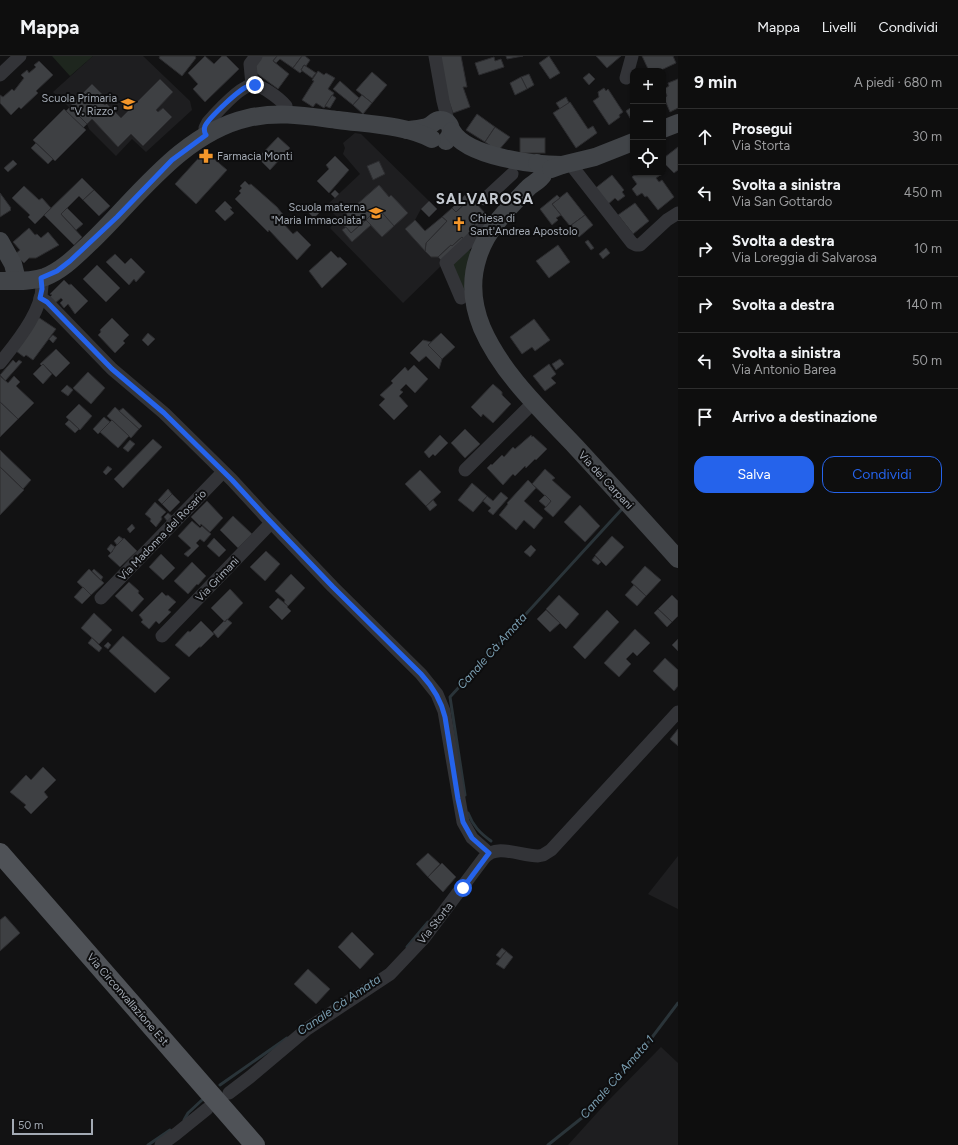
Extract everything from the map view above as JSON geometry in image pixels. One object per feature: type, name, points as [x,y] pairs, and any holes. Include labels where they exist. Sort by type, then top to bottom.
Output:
[{"type":"main road","name":"Via Circonvallazione Est","points":[[0,853],[255,1145]]},
{"type":"street","points":[[0,75],[20,56]]},
{"type":"street","points":[[252,85],[250,64],[256,56]]},
{"type":"street","points":[[435,56],[441,92],[440,131]]},
{"type":"street","points":[[626,78],[632,56]]},
{"type":"street","points":[[206,135],[204,128],[210,120],[242,89],[252,85],[262,88],[284,103],[287,113]]},
{"type":"street","points":[[0,241],[13,264],[8,281],[41,278],[57,271],[70,261],[117,217],[172,160],[206,135],[225,125],[246,118],[266,115],[287,113],[408,130],[422,128],[440,131],[509,167],[531,173]]},
{"type":"street","points":[[666,128],[678,123]]},
{"type":"street","points":[[484,199],[531,173],[595,156],[630,143]]},
{"type":"street","points":[[567,164],[575,170],[632,243],[636,245],[640,244],[678,213]]},
{"type":"street","name":"Via dei Carpani","points":[[531,173],[520,197],[496,222],[486,238],[475,266],[473,293],[478,318],[489,341],[513,377],[534,402],[678,559]]},
{"type":"street","points":[[461,298],[446,263],[480,230]]},
{"type":"street","points":[[0,363],[26,328],[40,298],[42,289],[41,278]]},
{"type":"street","points":[[40,298],[47,302],[112,369],[164,413],[232,480],[271,523],[415,668],[434,690],[442,704],[445,717],[463,822],[472,838],[489,853],[496,850],[538,856],[551,850],[678,712]]},
{"type":"street","points":[[465,470],[534,402]]},
{"type":"street","name":"Via Madonna del Rosario","points":[[101,598],[223,472]]},
{"type":"street","name":"Via Grimani","points":[[162,636],[271,523]]},
{"type":"street","name":"Via Storta","points":[[228,1093],[250,1077],[307,1029],[390,974],[424,938],[489,853]]},
{"type":"street","points":[[162,1145],[207,1108]]},
{"type":"shaded area","points":[[52,56],[93,56],[70,76]]},
{"type":"shaded area","name":"Scuola Primaria \"V. Rizzo\"","points":[[93,56],[143,56],[190,101],[192,110],[146,152],[132,139],[116,156],[89,129],[87,124],[53,92]]},
{"type":"shaded area","name":"Scuola materna \"Maria Immacolata\"","points":[[355,133],[361,134],[429,201],[421,209],[415,220],[405,229],[431,257],[438,257],[444,263],[403,303],[330,228],[338,218],[326,206],[360,174],[343,154],[345,148],[343,143]]},
{"type":"shaded area","points":[[466,247],[473,253],[465,290],[463,289],[450,262]]},
{"type":"shaded area","points":[[678,856],[678,909],[648,894]]},
{"type":"shaded area","points":[[661,1047],[678,1063],[678,1145],[568,1145],[607,1102]]},
{"type":"building","points":[[160,56],[195,56],[196,58],[182,76],[159,58]]},
{"type":"building","points":[[205,56],[214,64],[222,56],[226,56],[239,69],[205,102],[193,89],[198,84],[188,73]]},
{"type":"building","points":[[261,56],[277,56],[273,61],[289,74],[278,89],[252,70]]},
{"type":"building","points":[[277,56],[302,56],[293,68],[280,59],[276,63],[273,61]]},
{"type":"building","points":[[302,56],[305,56],[310,60],[306,66],[304,65],[300,73],[293,68]]},
{"type":"building","points":[[439,56],[461,56],[467,87],[463,87],[470,107],[453,113],[446,93]]},
{"type":"building","points":[[506,56],[523,56],[507,59]]},
{"type":"building","points":[[549,56],[560,73],[550,79],[539,63]]},
{"type":"building","points":[[596,56],[621,56],[607,68]]},
{"type":"building","points":[[642,56],[673,56],[676,63],[665,68],[648,68]]},
{"type":"building","points":[[494,57],[495,61],[501,59],[504,67],[479,75],[475,63]]},
{"type":"building","points":[[39,61],[53,75],[36,91],[38,93],[21,109],[19,107],[11,115],[0,103],[0,95],[3,97],[12,89],[14,91],[24,78],[21,75],[27,70],[29,73],[36,67],[34,65]]},
{"type":"building","points":[[304,65],[316,73],[312,78],[301,70]]},
{"type":"building","points":[[318,71],[324,75],[326,73],[335,78],[328,89],[334,93],[324,108],[316,103],[313,107],[302,100],[314,81],[312,80]]},
{"type":"building","points":[[372,72],[387,85],[372,103],[356,90]]},
{"type":"building","points":[[589,73],[595,79],[589,85],[583,78]]},
{"type":"building","points":[[529,74],[534,85],[527,89],[521,77]]},
{"type":"building","points":[[521,77],[527,89],[515,95],[510,83]]},
{"type":"building","points":[[160,79],[173,92],[156,110],[158,112],[163,108],[172,117],[143,146],[131,134],[118,147],[92,119],[87,124],[69,107],[92,84],[104,96],[100,101],[105,105],[106,103],[121,118]]},
{"type":"building","points":[[678,79],[678,108],[670,112],[666,103],[666,88],[669,86],[668,83]]},
{"type":"building","points":[[340,81],[359,98],[353,105],[333,89]]},
{"type":"building","points":[[604,88],[606,91],[608,89],[623,112],[619,115],[620,117],[609,125],[593,101],[599,97],[598,92]]},
{"type":"building","points":[[332,95],[336,98],[330,108],[325,106]]},
{"type":"building","points":[[362,95],[372,103],[363,114],[353,105]]},
{"type":"building","points":[[566,97],[569,103],[560,109],[556,103]]},
{"type":"building","points":[[570,102],[588,129],[593,126],[597,133],[576,148],[553,113]]},
{"type":"building","points":[[70,107],[87,124],[83,128],[66,111]]},
{"type":"building","points":[[630,108],[630,118],[626,111]]},
{"type":"building","points":[[64,109],[86,130],[55,161],[33,140]]},
{"type":"building","points":[[477,114],[495,127],[485,142],[466,130]]},
{"type":"building","points":[[495,127],[510,137],[498,151],[485,142]]},
{"type":"building","points":[[278,137],[290,148],[270,170],[258,158]]},
{"type":"building","points":[[520,138],[545,138],[545,153],[520,153]]},
{"type":"building","points":[[36,143],[53,159],[48,164],[31,148]]},
{"type":"building","points":[[678,147],[678,170],[674,173],[666,165],[666,156]]},
{"type":"building","points":[[205,151],[227,170],[196,204],[175,184]]},
{"type":"building","points":[[335,156],[349,170],[329,193],[317,181],[329,169],[326,165]]},
{"type":"building","points":[[13,160],[17,164],[8,172],[4,168]]},
{"type":"building","points":[[379,161],[385,174],[373,180],[367,166]]},
{"type":"building","points":[[612,175],[624,190],[622,192],[625,196],[618,201],[615,198],[606,206],[593,190]]},
{"type":"building","points":[[659,176],[656,178],[659,182],[662,180],[674,197],[658,210],[647,196],[645,197],[642,193],[637,196],[632,189],[637,184],[632,177]]},
{"type":"building","points":[[82,178],[94,190],[83,200],[79,196],[61,214],[82,237],[74,245],[44,215]]},
{"type":"building","points":[[245,181],[249,185],[251,184],[277,207],[284,216],[280,220],[293,234],[297,231],[311,245],[297,260],[269,230],[268,232],[235,199],[241,193],[239,191],[242,188],[240,186]]},
{"type":"building","points":[[379,185],[389,197],[391,195],[408,213],[394,226],[378,208],[351,233],[339,220]]},
{"type":"building","points":[[379,185],[389,197],[391,195],[408,213],[382,237],[366,220],[351,233],[339,220]]},
{"type":"building","points":[[24,186],[39,200],[42,198],[51,208],[35,224],[28,217],[30,215],[12,198]]},
{"type":"building","points":[[94,190],[110,206],[99,216],[83,200]]},
{"type":"building","points":[[335,190],[339,194],[335,198],[331,194]]},
{"type":"building","points":[[567,192],[585,215],[570,226],[552,204]]},
{"type":"building","points":[[0,193],[11,210],[0,217]]},
{"type":"building","points":[[465,195],[469,199],[456,212],[452,208]]},
{"type":"building","points":[[557,195],[560,198],[552,204],[561,215],[556,218],[558,220],[552,225],[540,209]]},
{"type":"building","name":"Chiesa di Sant'Andrea Apostolo","points":[[471,198],[486,214],[471,228],[476,233],[466,242],[462,237],[438,257],[431,257],[425,251],[426,243],[447,221],[442,217],[452,208],[456,212]]},
{"type":"building","points":[[225,201],[232,208],[230,209],[234,213],[225,221],[215,211]]},
{"type":"building","points":[[429,201],[437,209],[429,217],[421,209]]},
{"type":"building","points":[[635,203],[649,221],[633,234],[618,215]]},
{"type":"building","points":[[316,207],[321,211],[314,218],[309,213]]},
{"type":"building","points":[[67,208],[83,224],[76,230],[61,214]]},
{"type":"building","points":[[378,208],[394,226],[382,237],[366,220]]},
{"type":"building","points":[[585,215],[593,225],[579,237],[570,226]]},
{"type":"building","points":[[442,217],[447,221],[426,243],[425,251],[405,229],[415,220],[425,231]]},
{"type":"building","points":[[483,217],[487,221],[475,232],[471,228]]},
{"type":"building","points":[[366,220],[371,225],[352,242],[342,230],[346,227],[351,233]]},
{"type":"building","points":[[29,228],[35,235],[37,234],[41,238],[48,232],[59,245],[36,258],[29,258],[24,263],[15,254],[20,250],[13,242]]},
{"type":"building","points":[[462,237],[466,242],[444,263],[438,257]]},
{"type":"building","points":[[588,240],[594,248],[591,250],[585,242]]},
{"type":"building","points":[[558,245],[570,262],[549,278],[536,261]]},
{"type":"building","points":[[606,248],[610,253],[603,259],[599,254]]},
{"type":"building","points":[[331,251],[347,264],[322,288],[309,271]]},
{"type":"building","points":[[115,254],[125,264],[131,258],[145,272],[136,282],[134,279],[129,285],[106,262]]},
{"type":"building","points":[[97,265],[120,288],[106,302],[83,279]]},
{"type":"building","points":[[64,280],[69,285],[71,284],[88,301],[75,314],[68,304],[64,308],[60,303],[63,300],[61,298],[53,305],[48,299],[52,295],[50,294]]},
{"type":"building","points":[[38,317],[56,329],[33,360],[26,355],[24,357],[16,351]]},
{"type":"building","points":[[112,318],[129,335],[123,341],[125,343],[115,353],[98,335],[101,332],[100,330]]},
{"type":"building","points":[[534,319],[550,340],[535,351],[532,347],[522,354],[510,337]]},
{"type":"building","points":[[148,333],[155,339],[148,346],[142,340]]},
{"type":"building","points":[[441,333],[455,347],[442,359],[428,345]]},
{"type":"building","points":[[53,335],[57,338],[53,343],[49,339]]},
{"type":"building","points":[[423,340],[431,342],[428,345],[442,359],[439,369],[426,356],[419,362],[410,353]]},
{"type":"building","points":[[56,349],[70,363],[56,377],[43,364],[42,366],[40,364]]},
{"type":"building","points":[[560,359],[564,364],[556,370],[552,364]]},
{"type":"building","points":[[13,360],[16,363],[19,360],[22,362],[5,381],[0,375]]},
{"type":"building","points":[[43,364],[52,374],[43,384],[33,374]]},
{"type":"building","points":[[549,364],[556,374],[551,378],[556,383],[545,391],[533,376]]},
{"type":"building","points":[[414,365],[428,379],[415,393],[406,384],[400,390],[403,392],[399,396],[408,406],[394,420],[379,405],[385,399],[380,395],[393,383],[391,381],[405,367],[408,371]]},
{"type":"building","points":[[88,372],[105,388],[91,404],[73,388]]},
{"type":"building","points":[[0,376],[8,383],[14,376],[20,382],[16,386],[34,403],[18,419],[0,402]]},
{"type":"building","points":[[493,384],[502,392],[502,395],[511,404],[493,423],[483,414],[481,417],[471,407]]},
{"type":"building","points":[[67,385],[73,390],[68,396],[61,391]]},
{"type":"building","points":[[0,402],[18,419],[0,437]]},
{"type":"building","points":[[79,404],[92,416],[80,430],[66,417]]},
{"type":"building","points":[[115,407],[139,429],[131,438],[107,416]]},
{"type":"building","points":[[123,408],[142,426],[139,429],[119,411]]},
{"type":"building","points":[[104,417],[110,422],[98,434],[93,429]]},
{"type":"building","points":[[69,420],[79,429],[75,433],[65,424]]},
{"type":"building","points":[[112,420],[129,436],[118,448],[100,432]]},
{"type":"building","points":[[465,429],[480,444],[465,458],[451,443]]},
{"type":"building","points":[[440,435],[448,443],[435,456],[433,454],[429,458],[424,452]]},
{"type":"building","points":[[531,435],[547,449],[526,468],[525,466],[515,476],[513,474],[503,485],[487,468],[502,455],[504,457],[513,447],[515,449]]},
{"type":"building","points":[[153,439],[162,447],[123,488],[114,479]]},
{"type":"building","points":[[130,440],[135,444],[128,452],[123,448]]},
{"type":"building","points":[[0,450],[31,480],[23,489],[0,467]]},
{"type":"building","points":[[108,466],[112,469],[106,475],[103,472]]},
{"type":"building","points":[[0,467],[24,490],[0,515]]},
{"type":"building","points":[[545,469],[555,478],[552,480],[571,497],[553,517],[544,509],[551,501],[532,484]]},
{"type":"building","points":[[420,470],[441,492],[426,506],[405,484]]},
{"type":"building","points":[[528,480],[536,488],[524,501],[543,518],[534,529],[524,520],[516,530],[499,515],[508,504],[507,503]]},
{"type":"building","points":[[472,483],[487,496],[473,512],[458,500]]},
{"type":"building","points":[[168,489],[172,494],[162,504],[158,500]]},
{"type":"building","points":[[501,492],[508,498],[493,515],[488,511],[491,508],[483,501],[487,496],[493,501]]},
{"type":"building","points":[[172,494],[180,502],[170,512],[162,504]]},
{"type":"building","points":[[545,495],[551,501],[546,507],[539,501]]},
{"type":"building","points":[[433,500],[437,505],[430,511],[426,506]]},
{"type":"building","points":[[207,501],[223,518],[210,532],[201,524],[200,526],[191,517]]},
{"type":"building","points":[[155,502],[166,512],[161,517],[162,519],[156,527],[150,521],[151,519],[145,514]]},
{"type":"building","points":[[580,505],[600,526],[585,542],[564,522]]},
{"type":"building","points":[[168,513],[173,517],[168,522],[164,517]]},
{"type":"building","points":[[233,516],[252,534],[238,548],[220,530]]},
{"type":"building","points":[[192,521],[200,528],[202,526],[211,534],[204,542],[200,539],[196,543],[199,546],[188,557],[184,554],[191,548],[178,536]]},
{"type":"building","points":[[132,524],[135,528],[130,533],[127,529]]},
{"type":"building","points":[[119,536],[123,539],[117,545],[114,541]]},
{"type":"building","points":[[612,536],[624,547],[606,566],[595,555]]},
{"type":"building","points":[[124,538],[137,551],[120,567],[108,556]]},
{"type":"building","points":[[214,538],[226,550],[219,557],[207,546]]},
{"type":"building","points":[[111,544],[115,547],[111,553],[107,549]]},
{"type":"building","points":[[531,545],[536,550],[530,557],[524,552]]},
{"type":"building","points":[[266,551],[280,564],[265,581],[250,567]]},
{"type":"building","points":[[161,554],[175,568],[163,580],[149,567]]},
{"type":"building","points":[[595,556],[601,562],[598,565],[592,560]]},
{"type":"building","points":[[192,562],[206,576],[188,594],[174,581]]},
{"type":"building","points":[[645,566],[661,580],[646,596],[631,582]]},
{"type":"building","points":[[89,569],[104,583],[91,595],[77,582]]},
{"type":"building","points":[[94,569],[103,577],[101,580],[92,571]]},
{"type":"building","points":[[291,574],[305,588],[288,606],[284,602],[285,600],[275,591]]},
{"type":"building","points":[[129,582],[139,591],[138,593],[144,599],[132,612],[115,596]]},
{"type":"building","points":[[634,585],[646,596],[637,606],[625,595]]},
{"type":"building","points":[[83,587],[91,595],[82,604],[74,597]]},
{"type":"building","points":[[230,589],[243,603],[225,622],[211,608]]},
{"type":"building","points":[[162,592],[176,602],[168,610],[171,612],[159,624],[156,621],[149,629],[141,622],[143,620],[139,615]]},
{"type":"building","points":[[559,595],[579,614],[566,629],[546,609]]},
{"type":"building","points":[[672,595],[678,601],[678,616],[672,622],[658,609]]},
{"type":"building","points":[[278,598],[288,606],[287,607],[291,611],[282,620],[269,607]]},
{"type":"building","points":[[658,609],[672,622],[667,627],[654,613]]},
{"type":"building","points":[[546,610],[560,623],[550,632],[537,619]]},
{"type":"building","points":[[607,610],[619,622],[585,659],[573,647]]},
{"type":"building","points":[[94,613],[112,630],[99,644],[81,628]]},
{"type":"building","points":[[227,619],[232,623],[218,638],[213,632]]},
{"type":"building","points":[[201,621],[214,634],[189,657],[175,645],[188,631],[190,632]]},
{"type":"building","points":[[635,629],[650,643],[637,656],[633,652],[626,659],[631,664],[619,677],[604,663]]},
{"type":"building","points":[[123,636],[170,678],[155,693],[109,651]]},
{"type":"building","points":[[92,638],[102,648],[99,652],[88,643]]},
{"type":"building","points":[[678,639],[678,651],[672,645]]},
{"type":"building","points":[[108,642],[111,645],[108,649],[104,646]]},
{"type":"building","points":[[665,658],[678,670],[678,686],[674,691],[653,671]]},
{"type":"building","points":[[678,729],[678,746],[670,739]]},
{"type":"building","points":[[43,767],[56,780],[44,792],[48,797],[31,814],[24,807],[26,805],[10,792],[26,775],[31,780]]},
{"type":"building","points":[[428,853],[440,864],[428,877],[416,864]]},
{"type":"building","points":[[442,863],[456,877],[443,892],[428,877]]},
{"type":"building","points":[[5,916],[20,933],[0,951],[0,920]]},
{"type":"building","points":[[352,932],[374,954],[360,969],[338,947]]},
{"type":"building","points":[[502,948],[506,951],[500,958],[496,955]]},
{"type":"building","points":[[506,951],[513,957],[504,969],[496,964]]},
{"type":"building","points":[[308,969],[330,989],[316,1004],[294,984]]},
{"type":"waterway","name":"Canale Cà Amata","points":[[465,795],[450,697],[622,509]]},
{"type":"waterway","name":"Canale Cà Amata","points":[[468,813],[477,829],[491,841]]},
{"type":"waterway","name":"Canale Cà Amata","points":[[407,947],[428,922]]},
{"type":"waterway","name":"Canale Cà Amata 1","points":[[548,1145],[583,1117],[647,1044],[678,1003]]},
{"type":"waterway","name":"Canale Cà Amata","points":[[220,1085],[287,1038]]},
{"type":"waterway","name":"Canale Cà Amata","points":[[184,1120],[188,1113],[202,1100]]},
{"type":"waterway","name":"Canale Cà Amata","points":[[148,1145],[170,1130]]},
{"type":"place","name":"Scuola Primaria \"V. Rizzo\"","points":[[128,104]]},
{"type":"place","name":"Farmacia Monti","points":[[206,156]]},
{"type":"place","name":"Scuola materna \"Maria Immacolata\"","points":[[376,213]]},
{"type":"place","name":"Chiesa di Sant'Andrea Apostolo","points":[[459,224]]},
{"type":"district","name":"SALVAROSA","points":[[485,199]]},
{"type":"route","points":[[255,85],[242,89],[222,107],[206,124],[204,132],[206,135],[172,160],[117,217],[77,255],[62,268],[41,278],[42,289],[40,298],[47,302],[112,369],[164,413],[232,480],[333,587],[426,679],[434,690],[442,704],[447,724],[458,799],[463,822],[472,838],[489,853],[463,888]]}]
